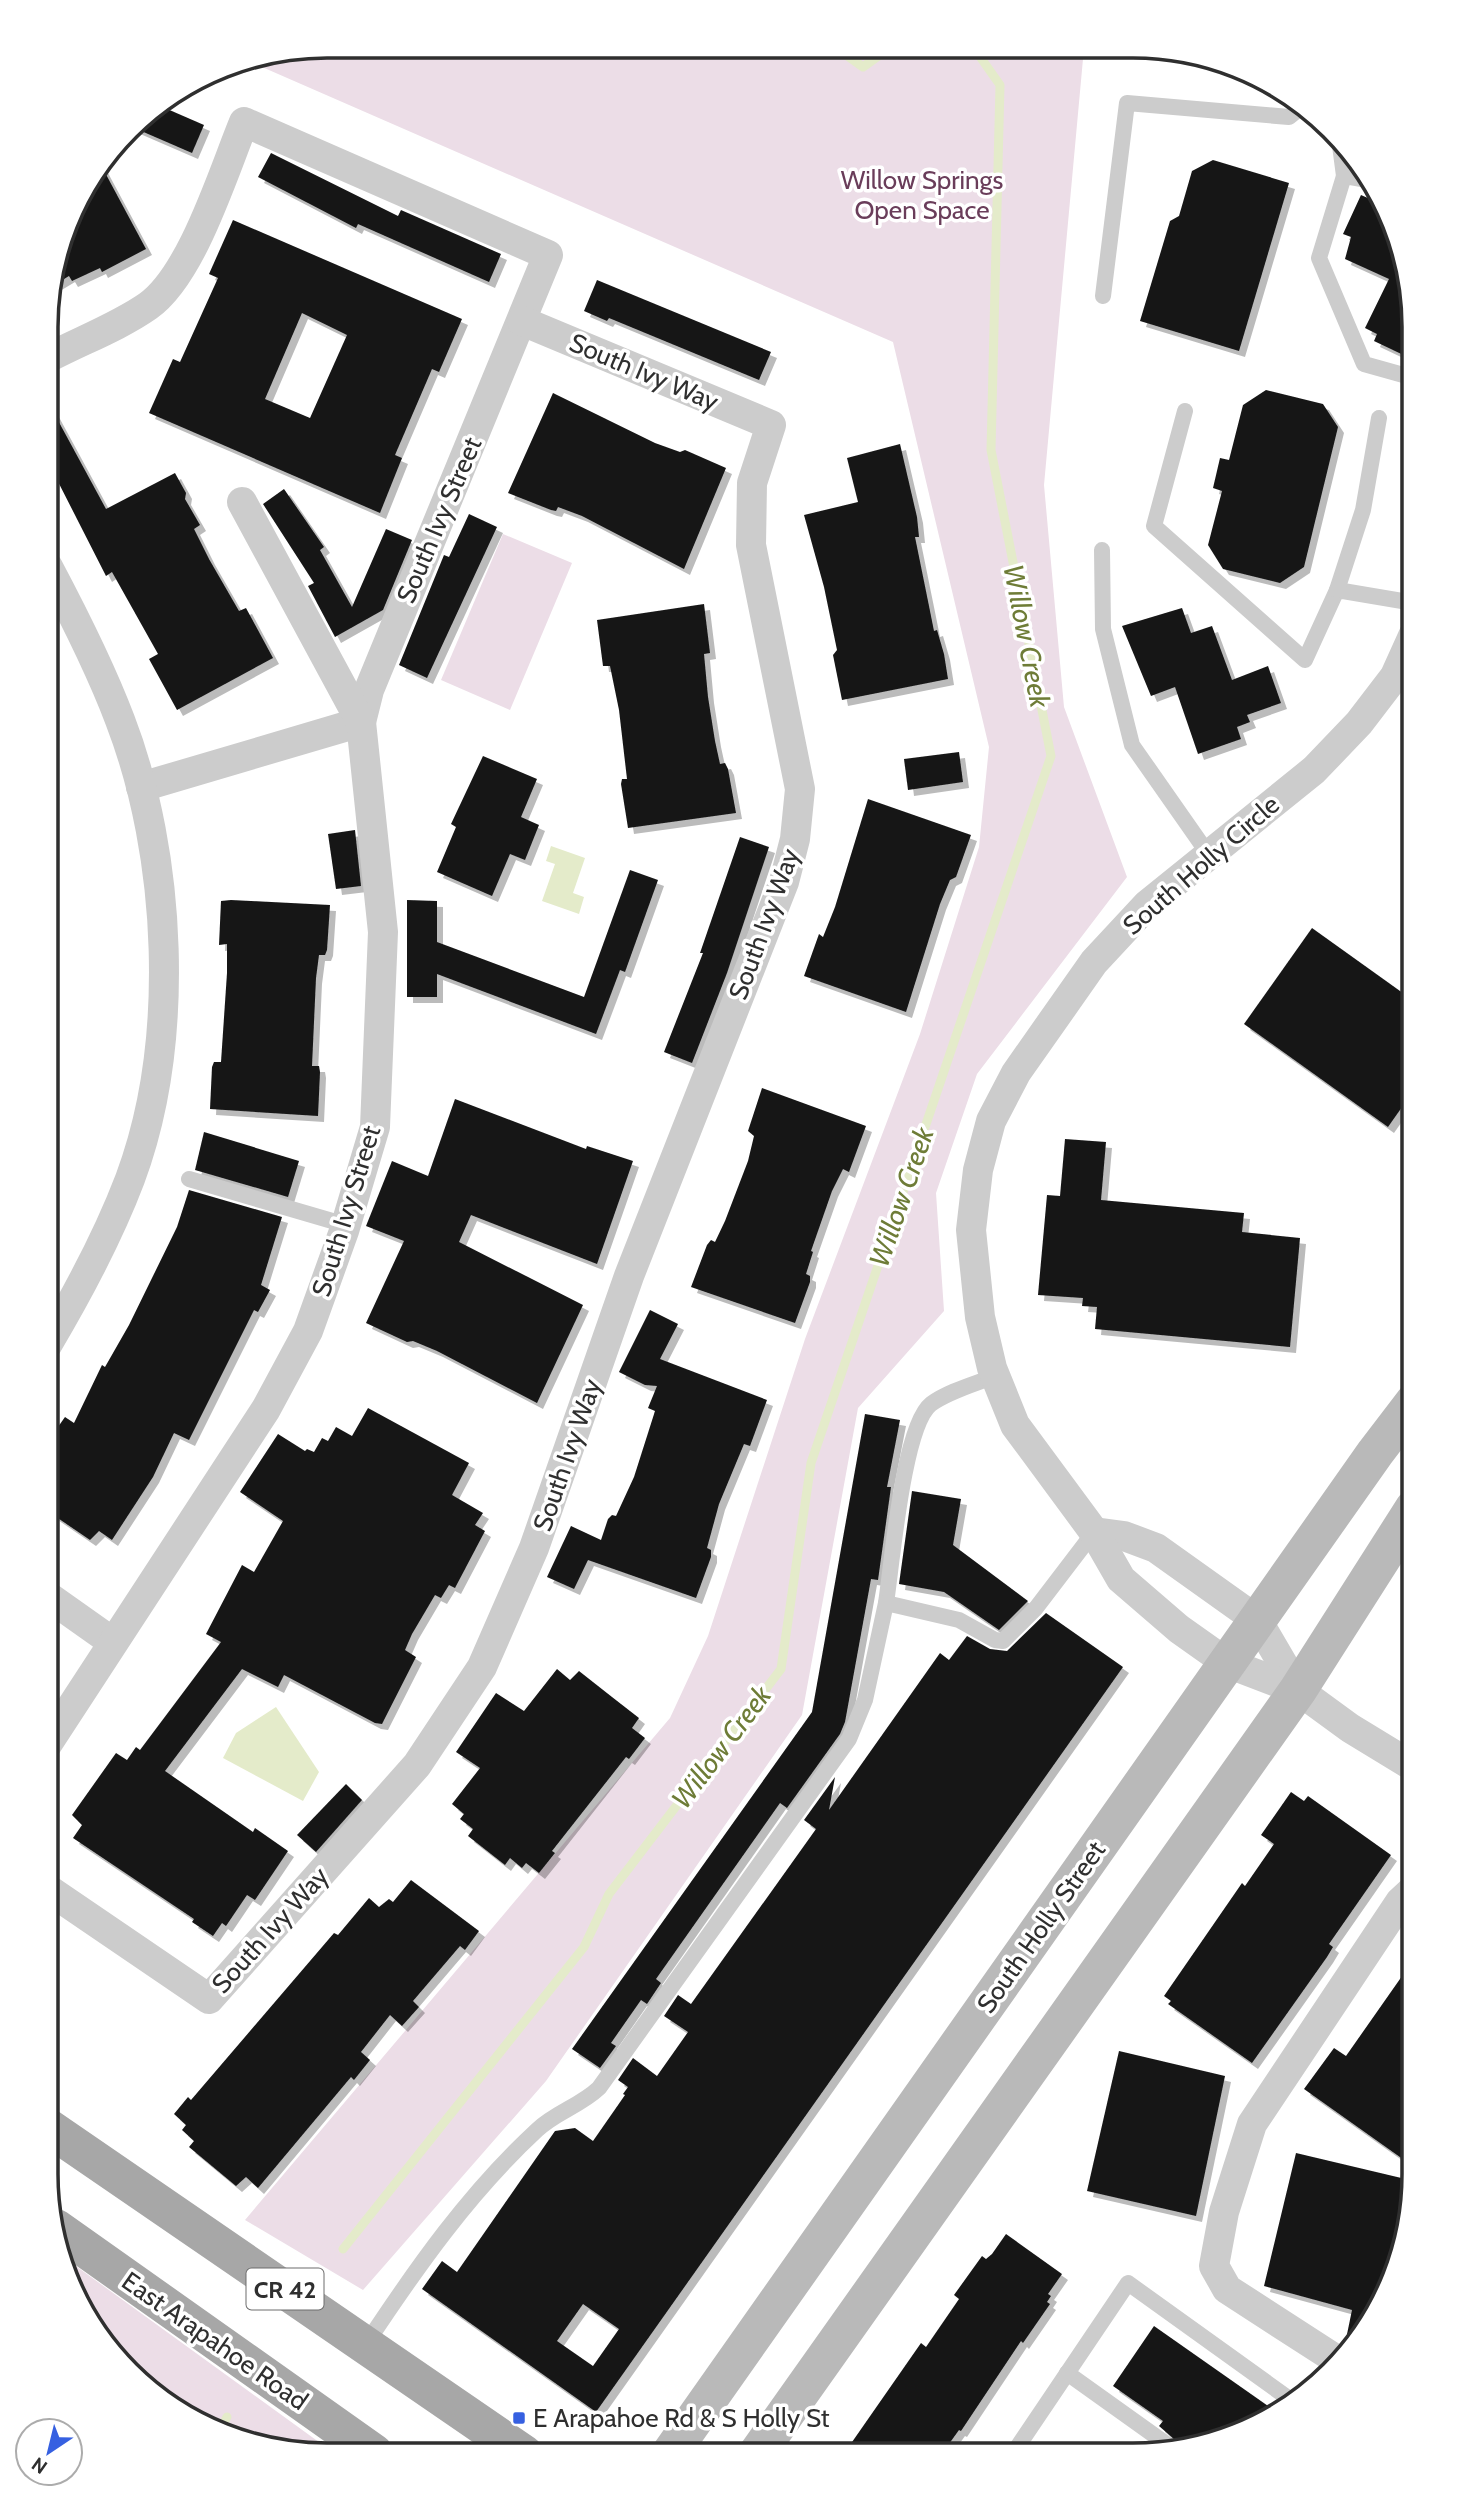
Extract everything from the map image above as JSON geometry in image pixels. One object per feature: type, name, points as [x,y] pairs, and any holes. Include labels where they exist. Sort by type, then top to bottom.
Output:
[{"type":"main road","name":"South Holly Street","points":[[678,2443],[1257,1620],[1402,1419]]},
{"type":"main road","points":[[765,2443],[1298,1690],[1402,1527]]},
{"type":"main road","name":"CR 42","points":[[58,2134],[508,2443]]},
{"type":"main road","name":"East Arapahoe Road","points":[[65,2234],[360,2443]]},
{"type":"street","points":[[58,353],[148,306],[173,281],[196,239],[244,122],[548,255],[522,321]]},
{"type":"street","name":"South Ivy Street","points":[[111,1642],[265,1409],[308,1331],[346,1225],[375,1126],[383,932],[362,722],[369,690],[522,321]]},
{"type":"street","name":"South Ivy Way","points":[[58,1896],[209,2000],[417,1765],[482,1667],[534,1548],[629,1276],[784,882],[795,839],[800,789],[751,545],[751,483],[771,425],[522,321]]},
{"type":"street","name":"South Ivy Street","points":[[242,502],[362,722]]},
{"type":"street","points":[[58,587],[116,710],[141,787],[161,902],[160,1043],[131,1176],[91,1266],[58,1325]]},
{"type":"street","name":"South Holly Circle","points":[[1298,1690],[1227,1663],[1179,1629],[1121,1579],[1094,1532],[1015,1425],[995,1376],[980,1317],[971,1230],[978,1170],[991,1121],[1016,1073],[1094,962],[1147,905],[1314,770],[1359,723],[1395,676],[1402,661]]},
{"type":"street","points":[[141,787],[362,722]]},
{"type":"street","points":[[1094,1532],[1124,1536],[1156,1548],[1257,1620],[1298,1690],[1350,1728],[1402,1760]]},
{"type":"street","points":[[58,1604],[111,1642],[58,1727]]},
{"type":"street","points":[[1331,2356],[1227,2289],[1214,2266],[1224,2212],[1252,2124],[1402,1900]]},
{"type":"lane","points":[[1102,296],[1127,103],[1289,117],[1295,112]]},
{"type":"lane","points":[[1341,156],[1344,176],[1319,258],[1364,364],[1402,375]]},
{"type":"lane","points":[[1344,176],[1358,179]]},
{"type":"lane","points":[[1185,411],[1154,526],[1305,660],[1337,590],[1363,510],[1379,418]]},
{"type":"lane","points":[[1102,550],[1103,629],[1132,746],[1209,855]]},
{"type":"lane","points":[[1337,590],[1402,601]]},
{"type":"lane","points":[[189,1179],[346,1225]]},
{"type":"lane","points":[[366,2344],[456,2215],[553,2115],[589,2098],[599,2088],[849,1739],[865,1700],[886,1603],[904,1481],[912,1442],[921,1419],[929,1406],[995,1376]]},
{"type":"lane","points":[[886,1603],[959,1620],[995,1640],[1003,1641],[1036,1608],[1094,1532]]},
{"type":"lane","points":[[1022,2443],[1128,2283],[1286,2396]]},
{"type":"lane","points":[[1067,2374],[1163,2442]]},
{"type":"green space","name":"Willow Springs Open Space","points":[[309,58],[1083,58],[1044,485],[1064,707],[1127,877],[977,1074],[936,1193],[944,1311],[858,1408],[802,1715],[546,2081],[363,2290],[245,2220],[670,1718],[708,1636],[805,1339],[920,1034],[979,847],[989,747],[893,342],[260,66]]},
{"type":"green space","points":[[503,534],[572,563],[510,710],[441,680]]},
{"type":"green space","points":[[73,2264],[320,2443],[274,2438],[240,2429],[208,2416],[163,2388],[124,2352],[113,2338],[85,2293]]},
{"type":"shaded area","points":[[551,846],[585,858],[573,893],[584,897],[579,914],[542,901],[555,864],[546,861]]},
{"type":"shaded area","points":[[276,1707],[319,1772],[303,1801],[223,1758],[236,1733]]},
{"type":"building","points":[[168,109],[204,125],[192,153],[142,131]]},
{"type":"building","points":[[271,153],[398,216],[401,210],[501,254],[489,282],[358,224],[356,228],[258,177]]},
{"type":"building","points":[[1213,160],[1289,183],[1239,351],[1140,321],[1170,221],[1179,216],[1192,171]]},
{"type":"building","points":[[105,174],[146,249],[102,272],[100,268],[72,281],[69,276],[62,280],[72,240],[85,208]]},
{"type":"building","points":[[1361,195],[1370,199],[1388,240],[1397,274],[1402,309],[1402,354],[1374,341],[1377,334],[1365,328],[1389,279],[1345,259],[1351,237],[1343,234]]},
{"type":"building","points":[[233,220],[462,319],[439,372],[432,369],[395,455],[402,458],[380,513],[149,413],[173,359],[180,362],[218,278],[209,274]],"holes":[[[302,313],[347,335],[310,418],[265,399]]]},
{"type":"building","points":[[597,280],[771,352],[759,380],[609,318],[607,321],[584,311]]},
{"type":"building","points":[[1266,390],[1323,404],[1338,427],[1304,567],[1280,583],[1223,569],[1208,545],[1222,491],[1213,488],[1220,458],[1229,460],[1243,405]]},
{"type":"building","points":[[553,393],[655,443],[680,452],[685,450],[726,468],[684,569],[582,516],[558,507],[556,511],[551,510],[508,493]]},
{"type":"building","points":[[58,420],[106,509],[175,473],[186,493],[185,499],[200,525],[194,529],[209,559],[239,611],[246,608],[273,658],[177,710],[149,659],[158,654],[112,572],[106,576],[58,482]]},
{"type":"building","points":[[900,444],[917,517],[919,537],[915,537],[934,631],[937,630],[948,679],[842,700],[833,655],[837,650],[824,587],[804,515],[858,502],[847,458]]},
{"type":"building","points":[[284,489],[324,547],[320,550],[352,607],[386,529],[412,540],[383,610],[335,637],[308,586],[314,583],[263,504]]},
{"type":"building","points":[[469,514],[497,527],[427,678],[399,665],[444,555],[449,557]]},
{"type":"building","points":[[704,604],[710,653],[704,654],[708,697],[720,764],[725,763],[728,769],[736,813],[628,828],[621,784],[622,779],[627,779],[619,710],[610,666],[603,666],[597,620]]},
{"type":"building","points":[[1182,608],[1191,633],[1212,626],[1232,680],[1268,666],[1281,703],[1247,715],[1250,722],[1237,727],[1241,739],[1198,754],[1175,687],[1151,696],[1122,626]]},
{"type":"building","points":[[959,752],[963,782],[908,790],[904,759]]},
{"type":"building","points":[[483,756],[537,779],[521,817],[539,825],[525,860],[510,854],[492,896],[437,872],[456,827],[451,824]]},
{"type":"building","points":[[868,799],[971,835],[956,877],[950,880],[940,904],[906,1012],[804,976],[819,934],[823,937],[835,907]]},
{"type":"building","points":[[355,830],[361,886],[336,889],[328,834]]},
{"type":"building","points":[[740,837],[769,847],[727,973],[692,1063],[664,1052],[703,953],[700,953]]},
{"type":"building","points":[[630,870],[658,880],[625,972],[620,970],[596,1034],[437,974],[437,997],[407,997],[407,900],[437,901],[437,942],[584,997]]},
{"type":"building","points":[[221,901],[330,905],[327,950],[325,955],[319,955],[316,978],[312,1066],[319,1066],[320,1072],[318,1116],[210,1109],[212,1067],[214,1062],[221,1062],[227,973],[227,944],[219,945]]},
{"type":"building","points":[[1312,928],[1402,992],[1402,1107],[1388,1127],[1244,1024]]},
{"type":"building","points":[[762,1088],[866,1126],[849,1172],[843,1169],[832,1191],[811,1251],[813,1252],[806,1274],[810,1276],[810,1282],[795,1323],[691,1287],[707,1245],[711,1240],[715,1242],[725,1221],[748,1161],[754,1136],[748,1131]]},
{"type":"building","points":[[455,1099],[586,1149],[587,1146],[633,1161],[597,1264],[471,1215],[459,1242],[583,1305],[537,1403],[437,1351],[413,1341],[407,1342],[366,1323],[404,1241],[366,1226],[392,1161],[428,1176]]},
{"type":"building","points":[[204,1132],[299,1161],[288,1197],[195,1170]]},
{"type":"building","points":[[1065,1139],[1106,1142],[1101,1200],[1244,1213],[1242,1232],[1300,1238],[1290,1347],[1095,1329],[1097,1307],[1082,1306],[1083,1298],[1038,1295],[1047,1195],[1060,1196]]},
{"type":"building","points":[[189,1190],[282,1217],[261,1285],[270,1290],[258,1312],[254,1310],[189,1440],[174,1433],[153,1477],[112,1540],[99,1531],[90,1540],[58,1518],[58,1427],[65,1417],[74,1423],[102,1365],[105,1367],[129,1325],[177,1227]]},
{"type":"building","points":[[650,1310],[678,1324],[660,1359],[767,1400],[750,1446],[744,1444],[719,1504],[707,1548],[711,1550],[711,1557],[696,1598],[588,1560],[574,1589],[547,1577],[571,1526],[601,1540],[608,1519],[612,1515],[616,1516],[634,1477],[655,1411],[648,1408],[657,1386],[645,1385],[619,1372]]},
{"type":"building","points":[[368,1408],[469,1463],[452,1495],[483,1513],[475,1525],[485,1531],[455,1588],[449,1585],[441,1598],[435,1595],[412,1634],[405,1650],[416,1657],[382,1724],[375,1723],[284,1675],[278,1687],[242,1669],[165,1771],[253,1832],[255,1828],[288,1851],[255,1900],[247,1895],[226,1926],[222,1923],[213,1936],[192,1922],[194,1919],[73,1838],[82,1825],[72,1815],[116,1753],[127,1760],[136,1747],[140,1750],[221,1642],[206,1634],[242,1565],[254,1572],[283,1521],[240,1492],[278,1434],[305,1451],[307,1449],[314,1452],[322,1438],[328,1441],[336,1427],[352,1436]]},
{"type":"building","points":[[865,1414],[900,1420],[887,1487],[891,1487],[878,1580],[871,1579],[845,1722],[840,1734],[787,1808],[780,1803],[656,1979],[661,1983],[647,2004],[641,2000],[611,2043],[616,2046],[600,2068],[572,2049],[812,1712]]},
{"type":"building","points":[[912,1491],[961,1499],[953,1545],[1028,1601],[999,1630],[944,1592],[899,1584]]},
{"type":"building","points":[[1046,1613],[1123,1667],[596,2412],[422,2289],[442,2261],[457,2272],[555,2131],[575,2128],[593,2141],[625,2095],[623,2094],[628,2087],[618,2080],[633,2058],[657,2076],[688,2032],[664,2016],[678,1995],[691,2004],[816,1829],[804,1820],[835,1777],[829,1810],[940,1653],[949,1660],[967,1636],[990,1649],[1007,1651]],"holes":[[[583,2304],[619,2329],[593,2366],[557,2341]]]},
{"type":"building","points":[[557,1669],[570,1680],[579,1671],[639,1718],[632,1728],[645,1738],[629,1759],[626,1757],[552,1851],[555,1853],[539,1873],[526,1863],[522,1868],[510,1858],[505,1865],[468,1836],[473,1829],[460,1819],[464,1814],[452,1804],[480,1768],[456,1752],[496,1693],[524,1711]]},
{"type":"building","points":[[346,1784],[362,1800],[316,1852],[297,1835]]},
{"type":"building","points":[[1291,1792],[1304,1801],[1308,1796],[1391,1855],[1329,1944],[1333,1947],[1327,1957],[1252,2063],[1168,2004],[1171,2001],[1164,1996],[1242,1883],[1245,1886],[1274,1844],[1261,1835]]},
{"type":"building","points":[[411,1880],[479,1931],[465,1950],[460,1946],[413,2001],[419,2007],[402,2026],[390,2015],[361,2052],[370,2060],[354,2080],[351,2077],[258,2188],[246,2177],[236,2186],[189,2147],[194,2141],[182,2130],[186,2125],[174,2114],[188,2097],[191,2100],[334,1933],[338,1935],[369,1898],[379,1907],[389,1899],[393,1902]]},
{"type":"building","points":[[1402,1976],[1402,2158],[1304,2089],[1334,2048],[1346,2056]]},
{"type":"building","points":[[1119,2051],[1225,2076],[1196,2216],[1087,2191]]},
{"type":"building","points":[[1296,2153],[1402,2178],[1397,2227],[1388,2261],[1375,2293],[1346,2339],[1352,2310],[1264,2286]]},
{"type":"building","points":[[1006,2234],[1062,2274],[1048,2294],[1051,2296],[1047,2302],[1050,2304],[1023,2343],[1021,2341],[961,2431],[959,2430],[950,2443],[851,2443],[921,2343],[926,2347],[959,2299],[954,2295],[982,2256],[986,2259]]},
{"type":"building","points":[[1154,2326],[1269,2407],[1220,2429],[1175,2440],[1159,2426],[1163,2421],[1113,2386]]},
{"type":"waterway","name":"Willow Creek","points":[[850,58],[863,67],[876,58]]},
{"type":"waterway","name":"Willow Creek","points":[[343,2249],[584,1947],[609,1894],[781,1669],[811,1463],[1051,756],[991,450],[1000,85],[981,58]]},
{"type":"waterway","name":"Willow Creek","points":[[224,2423],[227,2417]]},
{"type":"place","name":"E Arapahoe Rd & S Holly St","points":[[519,2418]]}]
